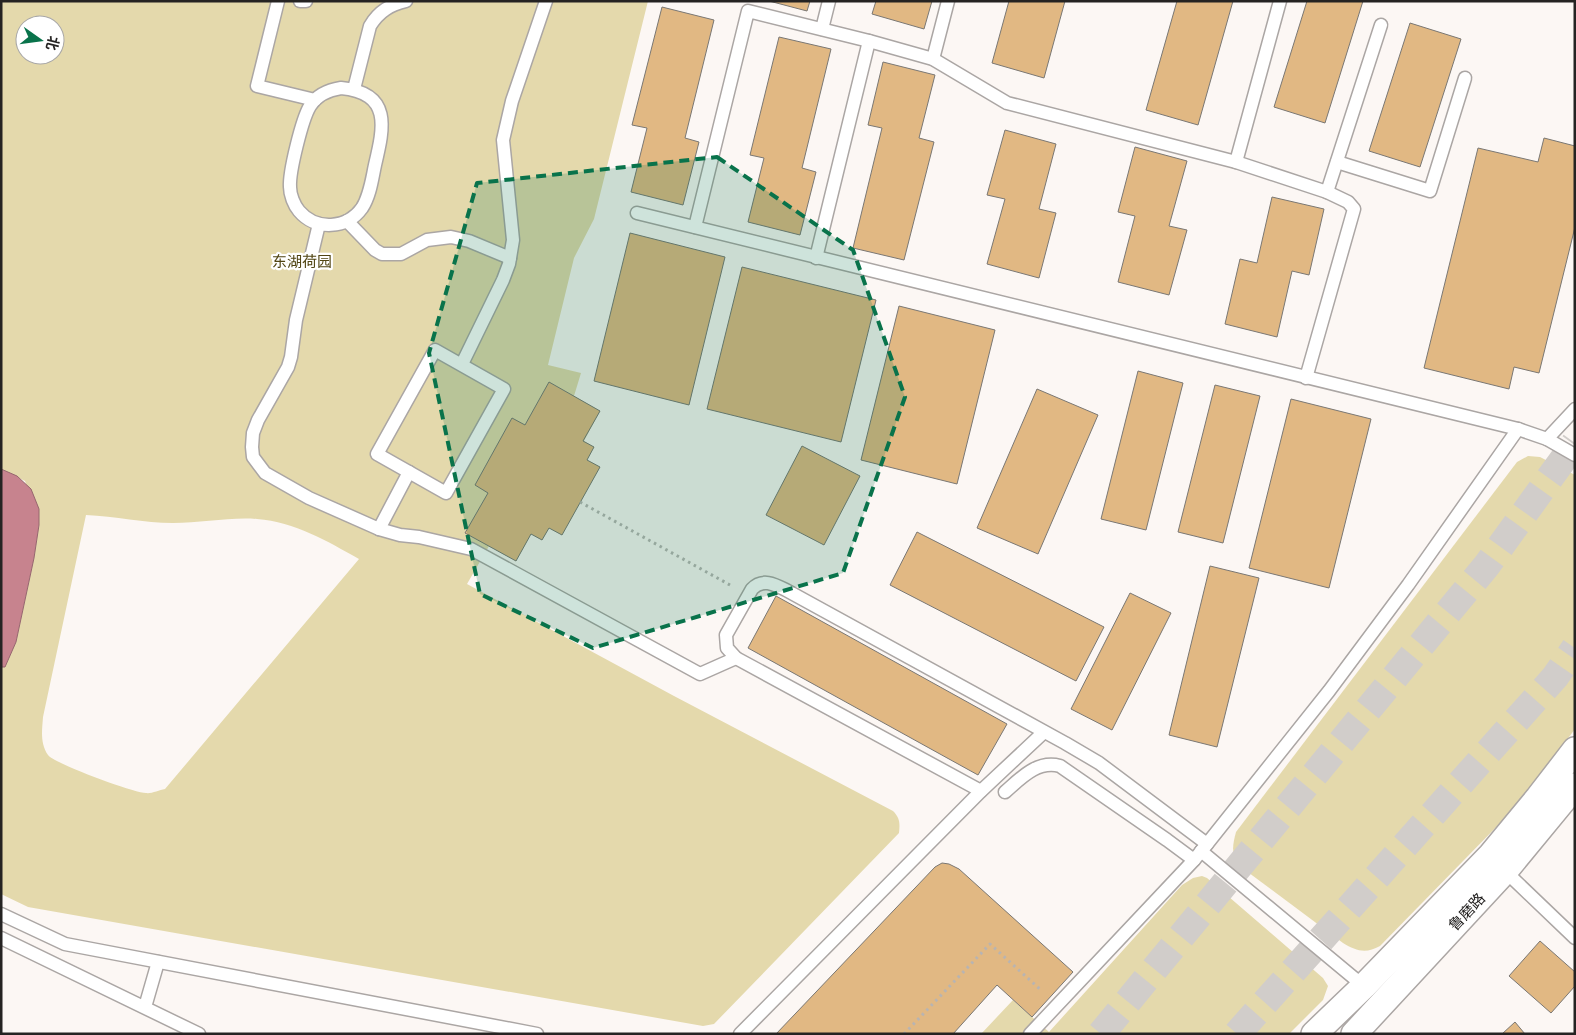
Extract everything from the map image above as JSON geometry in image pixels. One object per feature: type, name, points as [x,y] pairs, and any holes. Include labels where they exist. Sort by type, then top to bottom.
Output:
[{"type":"street","points":[[1314,1034],[1364,986],[1491,855],[1575,750]]},
{"type":"street","name":"鲁磨路","points":[[1354,1034],[1505,870],[1575,786]]},
{"type":"lane","points":[[278,1],[257,86],[315,100]]},
{"type":"lane","points":[[300,1],[306,1]]},
{"type":"lane","points":[[354,89],[370,26],[375,17],[386,8],[406,1]]},
{"type":"lane","points":[[462,364],[503,280],[510,258],[513,240],[503,140],[512,101],[546,1]]},
{"type":"lane","points":[[822,29],[829,1]]},
{"type":"lane","points":[[933,59],[948,1]]},
{"type":"lane","points":[[1236,162],[1280,1]]},
{"type":"lane","points":[[695,227],[748,11],[822,29],[933,59],[1007,103],[1236,162],[1327,192],[1348,202],[1354,209],[1306,378]]},
{"type":"lane","points":[[1327,192],[1381,25]]},
{"type":"lane","points":[[816,258],[869,41]]},
{"type":"lane","points":[[1337,162],[1430,191],[1465,78]]},
{"type":"lane","points":[[341,88],[354,89],[365,94],[374,102],[381,114],[383,126],[368,196],[354,217],[348,221],[331,225],[319,224],[308,219],[298,210],[292,199],[290,187],[291,175],[305,117],[315,100],[329,90],[341,88]]},
{"type":"lane","points":[[637,213],[1518,429],[1547,439],[1575,455]]},
{"type":"lane","points":[[348,221],[375,250],[382,254],[401,254],[428,240],[450,237],[469,241],[510,258]]},
{"type":"lane","points":[[319,224],[296,320],[291,357],[285,373],[258,420],[253,434],[253,457],[266,473],[308,498],[379,529],[471,549],[700,674],[736,658]]},
{"type":"lane","points":[[435,350],[504,388],[446,493],[409,472],[377,454],[435,350]]},
{"type":"lane","points":[[1547,439],[1575,409]]},
{"type":"lane","points":[[1030,1034],[1200,852],[1329,691],[1414,578],[1518,429]]},
{"type":"lane","points":[[379,529],[409,472]]},
{"type":"lane","points":[[981,791],[736,658],[727,648],[726,635],[748,595],[756,585],[761,583],[772,584],[786,590],[1099,763],[1200,852],[1383,1002]]},
{"type":"lane","points":[[740,1034],[981,791],[1044,732]]},
{"type":"lane","points":[[1005,792],[1034,768],[1046,765],[1060,766],[1167,840],[1200,852]]},
{"type":"lane","points":[[1505,870],[1575,938]]},
{"type":"lane","points":[[1,914],[65,944],[537,1034]]},
{"type":"lane","points":[[1,938],[199,1034]]},
{"type":"lane","points":[[145,1007],[158,962]]},
{"type":"path","points":[[580,502],[748,595]]},
{"type":"path","points":[[904,1034],[990,944],[1057,1005]]},
{"type":"highlighted area","points":[[717,157],[853,250],[905,397],[843,573],[593,648],[480,594],[429,353],[477,183]]},
{"type":"green space","name":"东湖荷园","points":[[1,1],[648,1],[594,219],[574,258],[548,365],[581,373],[574,396],[600,411],[584,441],[594,447],[587,460],[600,467],[562,535],[549,528],[542,540],[531,534],[516,561],[489,546],[467,584],[893,811],[899,821],[899,833],[714,1024],[703,1026],[28,907],[1,894],[1,667],[5,666],[16,642],[39,525],[25,481],[1,469]],"holes":[[[86,515],[162,523],[226,519],[271,521],[310,533],[359,559],[165,789],[153,792],[139,792],[126,788],[78,771],[53,759],[48,755],[42,737],[43,717]]]},
{"type":"green space","points":[[1528,456],[1540,457],[1575,475],[1575,729],[1508,815],[1380,946],[1366,951],[1357,950],[1343,943],[1241,867],[1235,859],[1233,851],[1236,832],[1517,462]]},
{"type":"green space","points":[[1202,876],[1207,878],[1323,978],[1328,986],[1323,1000],[1289,1034],[981,1034],[1013,1000],[1049,1032],[1182,885],[1193,878]]},
{"type":"shaded area","points":[[1,469],[17,476],[31,489],[39,509],[39,525],[34,558],[16,642],[5,667],[1,667]]},
{"type":"building","points":[[769,1],[810,1],[807,11]]},
{"type":"building","points":[[876,1],[932,1],[924,29],[872,14]]},
{"type":"building","points":[[1009,1],[1065,1],[1044,78],[992,63]]},
{"type":"building","points":[[1177,1],[1233,1],[1198,125],[1146,110]]},
{"type":"building","points":[[1307,1],[1363,1],[1325,123],[1274,107]]},
{"type":"building","points":[[662,7],[714,20],[685,138],[699,142],[683,205],[631,192],[647,128],[632,125]]},
{"type":"building","points":[[1410,23],[1461,39],[1420,167],[1369,151]]},
{"type":"building","points":[[779,37],[831,49],[802,168],[816,172],[800,235],[748,222],[764,158],[750,155]]},
{"type":"building","points":[[883,62],[935,75],[919,138],[934,142],[904,260],[853,248],[882,128],[868,125]]},
{"type":"building","points":[[1005,130],[1056,144],[1039,209],[1056,213],[1039,278],[987,264],[1005,199],[987,195]]},
{"type":"building","points":[[1544,138],[1575,146],[1575,227],[1539,373],[1514,367],[1509,389],[1424,368],[1478,148],[1538,162]]},
{"type":"building","points":[[1135,147],[1187,161],[1169,226],[1187,230],[1169,295],[1118,282],[1135,216],[1118,212]]},
{"type":"building","points":[[1272,197],[1324,209],[1309,275],[1292,271],[1277,337],[1225,324],[1240,259],[1257,263]]},
{"type":"building","points":[[630,233],[725,257],[689,405],[594,381]]},
{"type":"building","points":[[742,267],[876,300],[841,442],[707,409]]},
{"type":"building","points":[[899,306],[995,330],[957,484],[861,460]]},
{"type":"building","points":[[1138,371],[1183,383],[1146,530],[1101,519]]},
{"type":"building","points":[[549,382],[600,411],[583,441],[594,447],[587,460],[600,467],[562,535],[549,528],[542,540],[531,534],[516,561],[465,533],[488,493],[475,485],[512,418],[525,425]]},
{"type":"building","points":[[1215,385],[1260,396],[1223,543],[1178,532]]},
{"type":"building","points":[[1037,389],[1098,415],[1038,554],[977,528]]},
{"type":"building","points":[[1291,399],[1371,419],[1329,588],[1249,568]]},
{"type":"building","points":[[802,446],[860,476],[824,545],[766,515]]},
{"type":"building","points":[[917,532],[1104,627],[1076,681],[890,585]]},
{"type":"building","points":[[1210,566],[1259,578],[1217,747],[1169,735]]},
{"type":"building","points":[[1130,593],[1171,613],[1112,730],[1071,709]]},
{"type":"building","points":[[776,596],[1007,724],[978,775],[748,648]]},
{"type":"building","points":[[942,863],[959,869],[1073,972],[1032,1017],[997,985],[953,1034],[776,1034],[935,867]]},
{"type":"building","points":[[1540,941],[1575,972],[1575,986],[1551,1013],[1509,976]]},
{"type":"building","points":[[1515,1022],[1525,1034],[1502,1034]]},
{"type":"tunnel","points":[[1101,1034],[1487,565],[1575,443]]},
{"type":"tunnel","points":[[1237,1034],[1555,677],[1575,648]]}]
